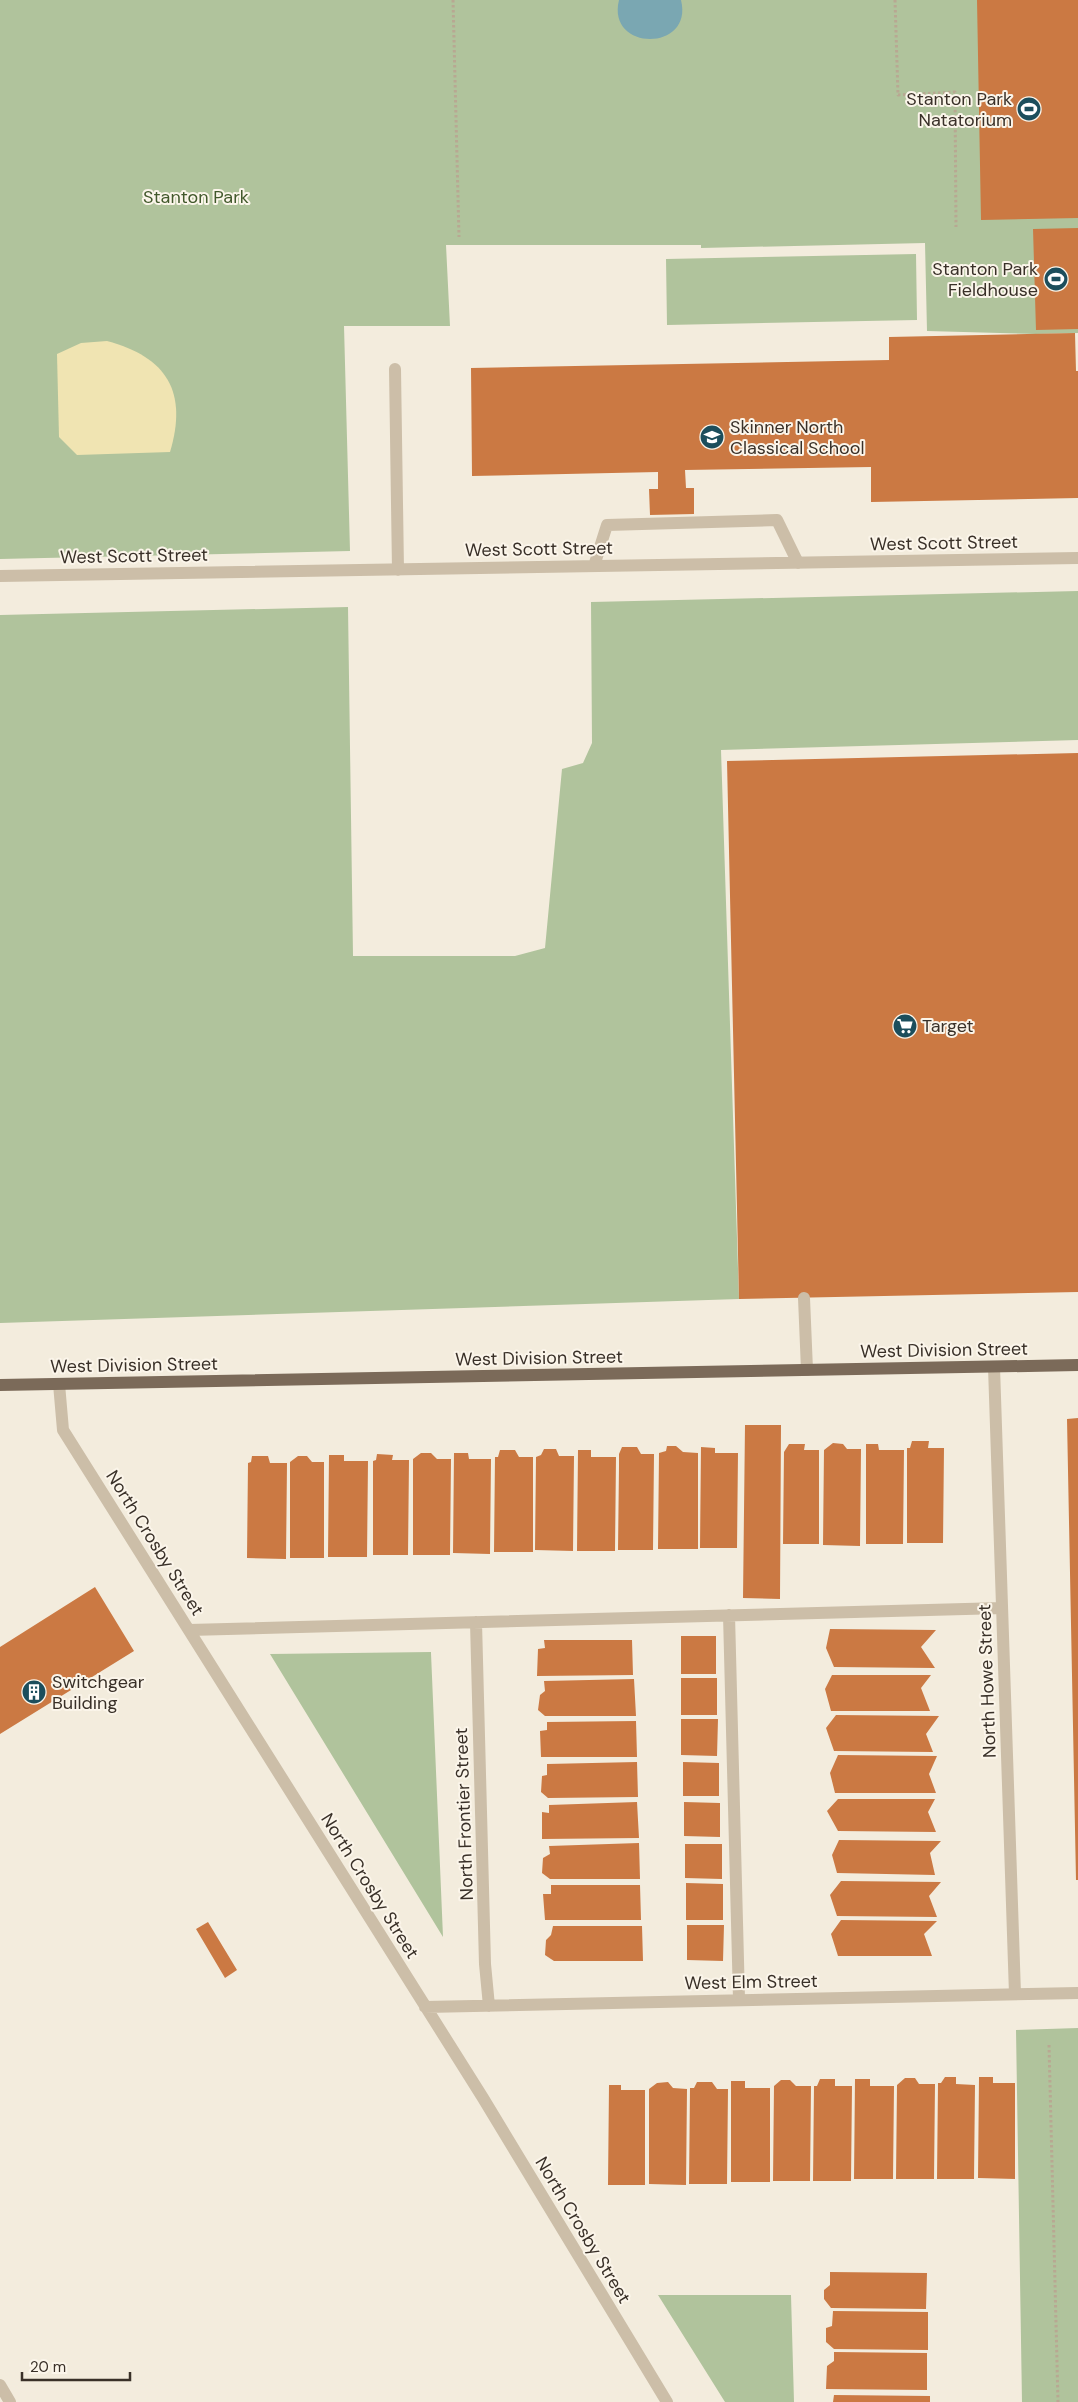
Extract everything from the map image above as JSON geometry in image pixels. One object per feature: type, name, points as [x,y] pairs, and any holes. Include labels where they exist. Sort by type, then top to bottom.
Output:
[{"type":"main road","name":"West Division Street","points":[[0,1385],[1078,1364]]},
{"type":"street","points":[[395,369],[398,570]]},
{"type":"street","points":[[594,566],[607,524],[777,520],[798,563]]},
{"type":"street","name":"West Scott Street","points":[[0,576],[1078,558]]},
{"type":"street","points":[[804,1298],[807,1370]]},
{"type":"street","name":"North Howe Street","points":[[994,1367],[1016,1994]]},
{"type":"street","name":"North Crosby Street","points":[[59,1384],[63,1430],[425,2007],[667,2402]]},
{"type":"street","points":[[189,1630],[1002,1608]]},
{"type":"street","points":[[729,1616],[740,1999]]},
{"type":"street","name":"North Frontier Street","points":[[476,1622],[485,1964],[489,2006]]},
{"type":"street","name":"West Elm Street","points":[[425,2007],[1078,1993]]},
{"type":"street","points":[[0,2386],[10,2402]]},
{"type":"path","points":[[452,0],[459,237]]},
{"type":"path","points":[[896,0],[898,95],[955,92],[956,227]]},
{"type":"path","points":[[1049,2045],[1058,2402]]},
{"type":"green space","name":"Stanton Park","points":[[0,0],[1078,0],[1078,333],[1036,334],[927,331],[925,243],[701,248],[701,245],[446,245],[450,326],[344,326],[350,551],[0,559]]},
{"type":"green space","points":[[916,254],[917,320],[667,325],[666,259]]},
{"type":"green space","points":[[1078,591],[1078,740],[721,750],[739,1299],[0,1323],[0,615],[348,607],[353,956],[515,956],[545,948],[562,769],[583,763],[592,743],[591,602]]},
{"type":"green space","points":[[431,1653],[443,1937],[270,1654]]},
{"type":"green space","points":[[1078,2028],[1078,2402],[1022,2402],[1016,2030]]},
{"type":"green space","points":[[658,2295],[791,2295],[794,2402],[725,2402]]},
{"type":"sand","points":[[107,341],[128,348],[145,357],[158,367],[168,380],[174,395],[176,412],[175,431],[170,452],[77,455],[59,437],[57,354],[81,343]]},
{"type":"water","points":[[619,0],[681,0],[682,17],[675,29],[664,37],[650,39],[636,37],[625,29],[618,17]]},
{"type":"building","name":"Stanton Park Natatorium","points":[[977,0],[1078,0],[1078,218],[981,220]]},
{"type":"building","name":"Stanton Park Fieldhouse","points":[[1078,228],[1078,329],[1036,330],[1033,229]]},
{"type":"building","points":[[1075,333],[1076,371],[1078,371],[1078,498],[871,502],[871,467],[685,470],[686,488],[694,488],[694,514],[650,515],[649,489],[658,489],[658,472],[472,476],[471,368],[889,360],[889,337]]},
{"type":"building","name":"Target","points":[[1078,753],[1078,1292],[739,1299],[727,761]]},
{"type":"building","points":[[1078,1418],[1078,1880],[1076,1880],[1067,1419]]},
{"type":"building","points":[[745,1425],[781,1425],[780,1599],[743,1598]]},
{"type":"building","points":[[912,1441],[929,1441],[928,1448],[944,1448],[943,1543],[907,1543],[907,1448],[910,1448]]},
{"type":"building","points":[[833,1443],[843,1444],[847,1449],[861,1449],[860,1546],[823,1545],[824,1450]]},
{"type":"building","points":[[789,1444],[805,1444],[804,1450],[819,1450],[819,1544],[783,1544],[784,1452]]},
{"type":"building","points":[[866,1444],[878,1444],[879,1450],[904,1450],[903,1544],[866,1544]]},
{"type":"building","points":[[667,1446],[676,1446],[683,1452],[698,1453],[698,1549],[658,1549],[659,1453],[666,1451]]},
{"type":"building","points":[[622,1447],[637,1447],[641,1454],[654,1454],[653,1550],[618,1550],[619,1454]]},
{"type":"building","points":[[701,1447],[715,1448],[715,1453],[738,1453],[737,1548],[700,1548]]},
{"type":"building","points":[[544,1449],[556,1449],[559,1456],[574,1456],[573,1551],[535,1550],[536,1457],[541,1455]]},
{"type":"building","points":[[500,1450],[515,1450],[519,1457],[533,1457],[533,1552],[494,1552],[495,1457],[498,1457]]},
{"type":"building","points":[[578,1450],[591,1450],[591,1457],[616,1457],[615,1551],[577,1551]]},
{"type":"building","points":[[421,1453],[431,1453],[437,1459],[451,1459],[450,1555],[413,1555],[413,1459]]},
{"type":"building","points":[[454,1453],[468,1453],[469,1459],[491,1459],[490,1554],[453,1553]]},
{"type":"building","points":[[377,1454],[393,1455],[392,1460],[409,1460],[408,1555],[373,1555],[373,1461],[376,1460]]},
{"type":"building","points":[[329,1455],[344,1455],[344,1461],[368,1461],[367,1557],[328,1557]]},
{"type":"building","points":[[252,1456],[268,1456],[270,1463],[287,1463],[286,1559],[247,1558],[248,1463],[251,1462]]},
{"type":"building","points":[[298,1456],[307,1456],[312,1462],[324,1462],[324,1558],[290,1558],[290,1462]]},
{"type":"building","name":"Switchgear Building","points":[[95,1587],[134,1651],[0,1734],[0,1647]]},
{"type":"building","points":[[830,1629],[936,1630],[921,1647],[935,1668],[834,1667],[826,1648]]},
{"type":"building","points":[[681,1636],[716,1636],[716,1674],[681,1674]]},
{"type":"building","points":[[544,1640],[632,1640],[633,1675],[537,1676],[538,1649],[545,1648]]},
{"type":"building","points":[[832,1675],[931,1675],[921,1688],[930,1711],[831,1711],[825,1689]]},
{"type":"building","points":[[681,1678],[717,1678],[717,1715],[681,1715]]},
{"type":"building","points":[[634,1679],[636,1716],[545,1716],[538,1710],[540,1695],[545,1691],[544,1681]]},
{"type":"building","points":[[836,1715],[939,1716],[926,1734],[933,1752],[834,1751],[826,1728]]},
{"type":"building","points":[[681,1719],[718,1719],[717,1756],[681,1755]]},
{"type":"building","points":[[636,1721],[637,1757],[541,1757],[540,1731],[547,1730],[547,1722]]},
{"type":"building","points":[[838,1755],[937,1756],[929,1774],[936,1793],[835,1793],[830,1773]]},
{"type":"building","points":[[637,1762],[638,1797],[548,1798],[541,1792],[542,1776],[547,1775],[547,1764]]},
{"type":"building","points":[[683,1762],[719,1763],[719,1796],[683,1796]]},
{"type":"building","points":[[838,1799],[935,1799],[928,1812],[936,1832],[838,1831],[827,1811]]},
{"type":"building","points":[[637,1802],[639,1838],[542,1839],[542,1812],[549,1813],[549,1805]]},
{"type":"building","points":[[684,1802],[720,1803],[720,1837],[684,1836]]},
{"type":"building","points":[[839,1840],[941,1841],[930,1853],[935,1875],[837,1873],[832,1855]]},
{"type":"building","points":[[639,1843],[640,1879],[550,1879],[542,1873],[543,1858],[550,1854],[549,1846]]},
{"type":"building","points":[[685,1844],[722,1844],[722,1879],[685,1878]]},
{"type":"building","points":[[841,1881],[941,1882],[929,1896],[937,1917],[837,1916],[830,1895]]},
{"type":"building","points":[[686,1883],[723,1884],[723,1920],[686,1920]]},
{"type":"building","points":[[551,1885],[640,1885],[641,1920],[545,1920],[543,1894],[551,1894]]},
{"type":"building","points":[[841,1920],[937,1921],[924,1934],[932,1956],[838,1956],[831,1934]]},
{"type":"building","points":[[208,1922],[237,1970],[225,1978],[196,1929]]},
{"type":"building","points":[[687,1925],[724,1925],[723,1961],[687,1960]]},
{"type":"building","points":[[553,1926],[642,1926],[643,1961],[554,1961],[545,1955],[546,1940],[551,1935]]},
{"type":"building","points":[[945,2077],[956,2077],[956,2084],[975,2085],[974,2179],[937,2179],[938,2083],[941,2083]]},
{"type":"building","points":[[979,2077],[993,2077],[993,2083],[1015,2083],[1015,2179],[978,2178]]},
{"type":"building","points":[[905,2078],[915,2078],[919,2084],[935,2084],[934,2179],[896,2179],[897,2085]]},
{"type":"building","points":[[820,2079],[835,2079],[835,2086],[852,2086],[851,2181],[813,2181],[814,2086],[817,2086]]},
{"type":"building","points":[[855,2079],[870,2079],[870,2086],[894,2086],[893,2179],[854,2179]]},
{"type":"building","points":[[781,2080],[790,2080],[796,2086],[811,2086],[810,2181],[773,2181],[774,2086]]},
{"type":"building","points":[[731,2081],[745,2081],[745,2088],[770,2088],[770,2182],[731,2182]]},
{"type":"building","points":[[668,2082],[673,2088],[687,2089],[686,2185],[649,2184],[649,2089],[657,2083]]},
{"type":"building","points":[[697,2082],[712,2082],[717,2089],[728,2089],[727,2184],[689,2184],[690,2088],[694,2088]]},
{"type":"building","points":[[609,2085],[621,2085],[621,2090],[645,2090],[645,2185],[608,2185]]},
{"type":"building","points":[[830,2272],[927,2273],[926,2309],[831,2308],[824,2299],[824,2290],[830,2285]]},
{"type":"building","points":[[833,2311],[928,2312],[928,2350],[834,2349],[826,2342],[826,2328],[832,2326]]},
{"type":"building","points":[[834,2352],[927,2353],[927,2390],[826,2389],[827,2366],[834,2361]]},
{"type":"building","points":[[834,2395],[930,2396],[930,2402],[833,2402]]},
{"type":"place","name":"Stanton Park Natatorium","points":[[1029,109]]},
{"type":"place","name":"Stanton Park Fieldhouse","points":[[1056,279]]},
{"type":"place","name":"Skinner North Classical School","points":[[712,437]]},
{"type":"place","name":"Target","points":[[905,1026]]},
{"type":"place","name":"Switchgear Building","points":[[34,1692]]}]
